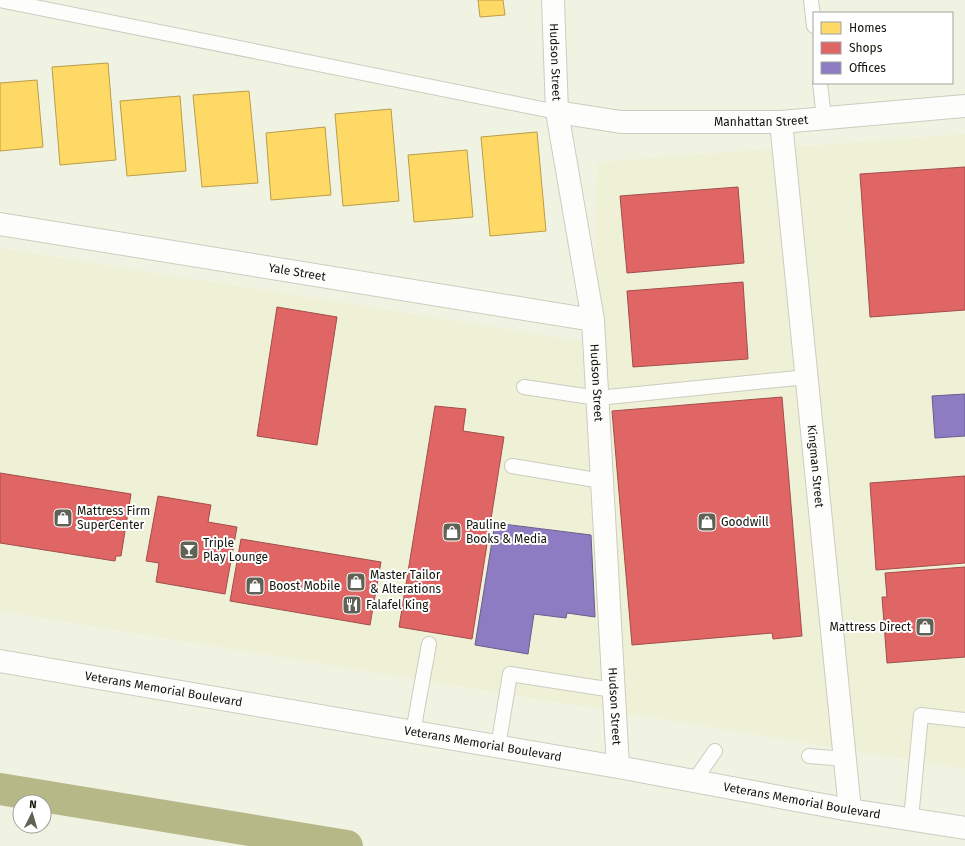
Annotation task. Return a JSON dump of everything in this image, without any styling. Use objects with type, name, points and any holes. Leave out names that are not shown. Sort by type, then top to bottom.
[{"type":"street","name":"Hudson Street","points":[[553,0],[557,112],[594,320],[618,768]]},
{"type":"street","name":"Manhattan Street","points":[[557,112],[621,122],[781,122],[965,106]]},
{"type":"street","name":"Kingman Street","points":[[781,122],[850,810]]},
{"type":"street","name":"Yale Street","points":[[0,224],[594,320]]},
{"type":"street","name":"Veterans Memorial Boulevard","points":[[0,661],[694,781],[850,810],[965,828]]},
{"type":"lane","points":[[0,0],[557,112]]},
{"type":"lane","points":[[811,0],[813,17]]},
{"type":"lane","points":[[820,84],[824,118]]},
{"type":"lane","points":[[524,387],[598,398],[807,377]]},
{"type":"lane","points":[[512,466],[602,481]]},
{"type":"lane","points":[[413,732],[429,644]]},
{"type":"lane","points":[[498,747],[510,674],[613,690]]},
{"type":"lane","points":[[912,819],[921,715],[965,720]]},
{"type":"lane","points":[[694,781],[714,751]]},
{"type":"lane","points":[[809,756],[845,759]]},
{"type":"shaded area","points":[[965,134],[965,769],[0,611],[0,248],[594,343],[597,162]]},
{"type":"building: Homes","points":[[478,0],[503,0],[505,15],[480,17]]},
{"type":"building: Homes","points":[[108,63],[116,160],[60,165],[52,67]]},
{"type":"building: Homes","points":[[37,80],[43,147],[0,151],[0,83]]},
{"type":"building: Homes","points":[[249,91],[258,183],[202,187],[193,95]]},
{"type":"building: Homes","points":[[180,96],[186,171],[127,176],[120,101]]},
{"type":"building: Homes","points":[[391,109],[399,201],[343,206],[335,114]]},
{"type":"building: Homes","points":[[325,127],[331,195],[271,200],[266,133]]},
{"type":"building: Homes","points":[[537,132],[546,231],[490,236],[481,137]]},
{"type":"building: Homes","points":[[467,150],[473,217],[414,222],[408,155]]},
{"type":"building: Shops","points":[[965,167],[965,310],[870,317],[860,174]]},
{"type":"building: Shops","points":[[738,187],[744,263],[627,273],[620,196]]},
{"type":"building: Shops","points":[[743,282],[748,359],[633,367],[627,291]]},
{"type":"building: Shops","points":[[277,307],[337,317],[317,445],[257,436]]},
{"type":"building: Shops","name":"Goodwill","points":[[782,397],[802,636],[773,639],[772,633],[632,645],[612,411]]},
{"type":"building: Shops","name":"Pauline Books & Media","points":[[435,406],[466,409],[463,431],[504,437],[472,639],[399,627]]},
{"type":"building: Shops","name":"Mattress Firm SuperCenter","points":[[0,473],[131,494],[121,556],[116,556],[115,561],[0,543]]},
{"type":"building: Shops","points":[[965,476],[965,563],[876,570],[870,483]]},
{"type":"building: Shops","points":[[158,496],[211,505],[208,522],[237,527],[225,594],[156,582],[159,563],[146,561]]},
{"type":"building: Shops","points":[[241,539],[381,562],[370,625],[230,601]]},
{"type":"building: Shops","name":"Mattress Direct","points":[[965,567],[965,657],[887,663],[882,597],[887,597],[885,573]]},
{"type":"building: Offices","points":[[965,394],[965,436],[935,438],[932,396]]},
{"type":"building: Offices","points":[[495,523],[591,535],[595,617],[567,613],[566,618],[534,614],[528,654],[475,645]]},
{"type":"waterway","points":[[0,789],[347,846]]},
{"type":"place","name":"Mattress Firm SuperCenter","points":[[63,518]]},
{"type":"place","name":"Goodwill","points":[[707,522]]},
{"type":"place","name":"Pauline Books & Media","points":[[452,532]]},
{"type":"place","name":"Triple Play Lounge","points":[[189,550]]},
{"type":"place","name":"Master Tailor & Alterations","points":[[356,582]]},
{"type":"place","name":"Boost Mobile","points":[[255,586]]},
{"type":"place","name":"Falafel King","points":[[352,605]]},
{"type":"place","name":"Mattress Direct","points":[[925,627]]}]
